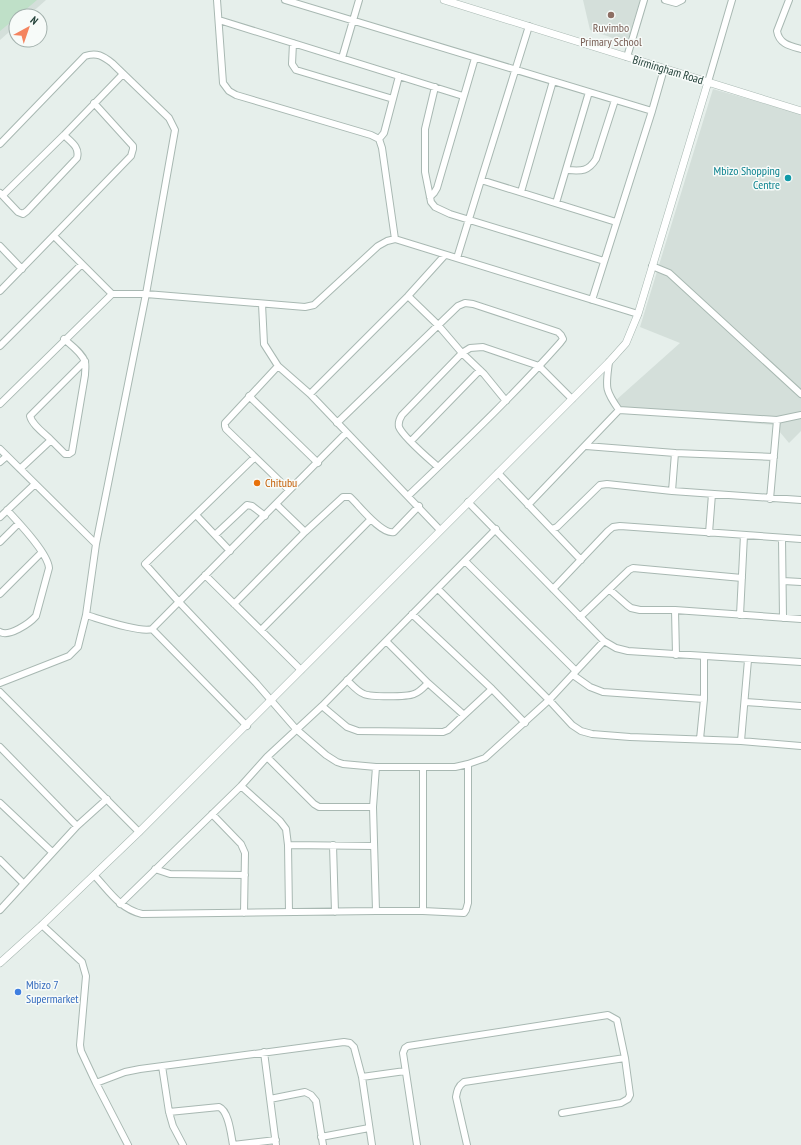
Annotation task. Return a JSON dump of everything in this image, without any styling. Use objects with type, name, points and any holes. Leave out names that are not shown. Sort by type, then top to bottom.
[{"type":"street","points":[[217,0],[223,83],[229,91],[236,95],[371,135],[378,139],[382,148],[396,239]]},
{"type":"street","points":[[286,0],[652,111]]},
{"type":"street","points":[[342,58],[359,0]]},
{"type":"street","name":"Birmingham Road","points":[[444,0],[801,111]]},
{"type":"street","points":[[627,57],[644,0]]},
{"type":"street","points":[[665,0],[676,3],[682,0]]},
{"type":"street","points":[[0,963],[95,876],[609,362],[626,343],[638,314],[732,0]]},
{"type":"street","points":[[789,0],[777,31],[777,35],[782,42],[801,50]]},
{"type":"street","points":[[219,20],[463,96]]},
{"type":"street","points":[[458,258],[480,180],[529,26]]},
{"type":"street","points":[[293,43],[292,64],[296,70],[394,99]]},
{"type":"street","points":[[0,144],[85,56],[97,54],[104,56],[169,118],[175,130],[146,294],[96,544],[86,615],[78,647],[69,656],[0,682]]},
{"type":"street","points":[[430,197],[437,188],[475,58]]},
{"type":"street","points":[[592,300],[664,69]]},
{"type":"street","points":[[64,135],[77,148],[77,158],[27,211],[23,214],[18,212],[1,194],[64,135],[123,74]]},
{"type":"street","points":[[378,139],[384,133],[399,76]]},
{"type":"street","points":[[521,192],[553,81]]},
{"type":"street","points":[[435,87],[425,129],[425,172],[431,202],[435,206],[450,214],[604,261]]},
{"type":"street","points":[[556,202],[567,170],[589,92]]},
{"type":"street","points":[[567,170],[580,171],[592,166],[596,159],[615,100]]},
{"type":"street","points":[[0,290],[131,156],[134,149],[133,146],[94,103]]},
{"type":"street","points":[[480,180],[556,202],[616,222]]},
{"type":"street","points":[[54,236],[112,294]]},
{"type":"street","points":[[0,404],[64,339],[112,294],[146,294],[305,307],[314,305],[378,246],[387,241],[396,239],[638,314]]},
{"type":"street","points":[[0,246],[22,269]]},
{"type":"street","points":[[310,394],[408,296],[445,255]]},
{"type":"street","points":[[0,346],[82,264]]},
{"type":"street","points":[[652,266],[669,273],[801,394]]},
{"type":"street","points":[[408,296],[438,325],[462,353],[480,370],[506,402]]},
{"type":"street","points":[[337,423],[458,306],[465,303],[473,304],[558,332],[561,335],[563,339],[506,402],[408,496]]},
{"type":"street","points":[[262,304],[264,344],[278,366],[310,394],[346,433],[419,506],[440,530]]},
{"type":"street","points":[[64,339],[82,356],[85,361],[85,375],[72,452],[67,455],[30,419],[30,416],[85,361]]},
{"type":"street","points":[[438,467],[399,428],[400,419],[402,415],[462,353],[470,348],[478,346],[483,347],[539,366],[572,399]]},
{"type":"street","points":[[609,362],[606,389],[619,410]]},
{"type":"street","points":[[278,366],[225,423],[225,426],[226,429],[289,490]]},
{"type":"street","points":[[411,441],[480,370]]},
{"type":"street","points":[[249,396],[318,463]]},
{"type":"street","points":[[619,410],[777,420],[801,415]]},
{"type":"street","points":[[528,505],[619,410]]},
{"type":"street","points":[[770,499],[777,420]]},
{"type":"street","points":[[86,615],[138,628],[148,630],[152,629],[289,490],[318,463],[346,433]]},
{"type":"street","points":[[20,469],[51,440]]},
{"type":"street","points":[[586,446],[675,453],[774,457]]},
{"type":"street","points":[[0,449],[96,544]]},
{"type":"street","points":[[672,491],[675,453]]},
{"type":"street","points":[[0,462],[7,456]]},
{"type":"street","points":[[255,457],[145,564],[179,602],[256,682],[296,729],[326,755],[337,762],[376,767],[422,767],[455,766],[468,764],[485,758],[549,700],[604,641]]},
{"type":"street","points":[[498,473],[581,560]]},
{"type":"street","points":[[0,517],[35,484]]},
{"type":"street","points":[[552,529],[557,527],[600,485],[607,484],[672,491],[801,500]]},
{"type":"street","points":[[709,533],[712,494]]},
{"type":"street","points":[[234,604],[305,532],[343,497],[350,497],[371,519],[390,533],[394,532],[419,506]]},
{"type":"street","points":[[468,502],[604,641],[616,648],[628,651],[676,655],[801,662]]},
{"type":"street","points":[[276,504],[305,532]]},
{"type":"street","points":[[215,535],[248,506],[252,506],[265,516]]},
{"type":"street","points":[[0,632],[4,634],[10,632],[30,622],[37,614],[49,568],[47,560],[42,552],[8,510]]},
{"type":"street","points":[[196,515],[230,551]]},
{"type":"street","points":[[261,630],[371,519]]},
{"type":"street","points":[[0,542],[19,523]]},
{"type":"street","points":[[553,589],[613,527],[620,526],[801,539]]},
{"type":"street","points":[[120,904],[241,786],[267,757],[322,706],[496,529]]},
{"type":"street","points":[[740,615],[744,535]]},
{"type":"street","points":[[782,538],[783,618]]},
{"type":"street","points":[[0,594],[42,552]]},
{"type":"street","points":[[465,561],[590,687],[603,692],[704,699]]},
{"type":"street","points":[[580,617],[610,590],[629,570],[633,568],[742,578]]},
{"type":"street","points":[[205,576],[301,670]]},
{"type":"street","points":[[782,581],[801,582]]},
{"type":"street","points":[[438,589],[572,725],[581,731],[592,734],[630,737],[741,741],[801,746]]},
{"type":"street","points":[[610,590],[631,608],[640,610],[675,610],[801,619]]},
{"type":"street","points":[[675,610],[676,655]]},
{"type":"street","points":[[412,614],[492,689],[525,723]]},
{"type":"street","points":[[152,629],[246,726]]},
{"type":"street","points":[[386,641],[428,683],[464,715]]},
{"type":"street","points":[[700,739],[704,699],[704,657]]},
{"type":"street","points":[[741,741],[748,660]]},
{"type":"street","points":[[347,680],[364,695],[371,696],[409,695],[419,691],[428,683]]},
{"type":"street","points":[[322,706],[347,726],[358,731],[443,732],[448,730],[492,689]]},
{"type":"street","points":[[0,692],[139,832]]},
{"type":"street","points":[[744,702],[801,706]]},
{"type":"street","points":[[0,747],[78,826]]},
{"type":"street","points":[[267,757],[314,804],[319,806],[373,807]]},
{"type":"street","points":[[95,876],[120,904],[127,909],[142,914],[376,911],[461,913],[464,912],[467,907],[468,764]]},
{"type":"street","points":[[376,767],[373,807],[376,911]]},
{"type":"street","points":[[422,767],[423,911]]},
{"type":"street","points":[[241,786],[284,825],[288,845],[289,912]]},
{"type":"street","points":[[0,910],[52,852],[107,799]]},
{"type":"street","points":[[0,803],[52,852]]},
{"type":"street","points":[[212,814],[241,844],[245,853],[244,913]]},
{"type":"street","points":[[288,845],[374,846]]},
{"type":"street","points":[[333,845],[335,912]]},
{"type":"street","points":[[0,860],[24,884]]},
{"type":"street","points":[[155,869],[170,874],[245,875]]},
{"type":"street","points":[[42,925],[82,962],[86,976],[80,1045],[81,1051],[128,1145]]},
{"type":"street","points":[[417,1145],[405,1071],[403,1053],[405,1048],[408,1046],[608,1014],[617,1020],[625,1058],[630,1095],[625,1102],[562,1113]]},
{"type":"street","points":[[96,1083],[125,1072],[162,1066],[344,1042],[350,1043],[354,1047],[362,1077],[372,1145]]},
{"type":"street","points":[[169,1112],[219,1107],[223,1108],[226,1113],[233,1145],[276,1143],[264,1052]]},
{"type":"street","points":[[467,1145],[456,1097],[458,1089],[464,1082],[625,1058]]},
{"type":"street","points":[[162,1066],[169,1112],[173,1126],[182,1145]]},
{"type":"street","points":[[362,1077],[405,1071]]},
{"type":"street","points":[[270,1099],[305,1092],[311,1095],[316,1101],[323,1145]]},
{"type":"street","points":[[321,1136],[369,1128]]},
{"type":"shaded area","points":[[0,0],[46,0],[37,8],[8,8],[8,33],[0,40]]},
{"type":"shaded area","name":"Ruvimbo Primary School","points":[[583,0],[640,0],[627,43],[590,30]]},
{"type":"shaded area","points":[[713,89],[801,114],[801,431],[789,443],[774,425],[619,412],[615,401],[680,343],[640,327]]},
{"type":"green space","points":[[0,0],[37,0],[28,8],[8,8],[8,24],[0,31]]},
{"type":"place","name":"Ruvimbo Primary School","points":[[611,15]]},
{"type":"place","name":"Mbizo Shopping Centre","points":[[788,178]]},
{"type":"place","name":"Chitubu","points":[[257,483]]},
{"type":"place","name":"Mbizo 7 Supermarket","points":[[18,992]]}]
